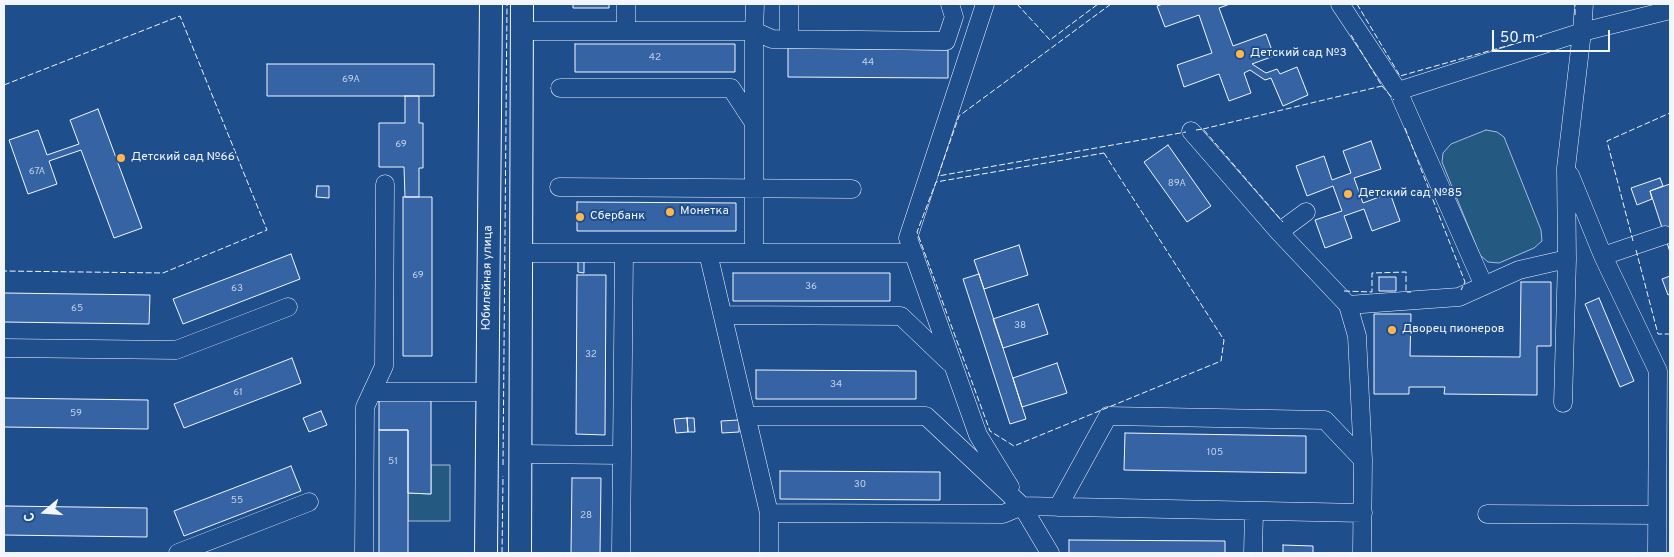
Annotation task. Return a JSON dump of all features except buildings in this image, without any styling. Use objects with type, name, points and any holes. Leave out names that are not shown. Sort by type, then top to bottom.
[{"type":"main road","name":"Юбилейная улица","points":[[486,553],[491,4]]},
{"type":"main road","points":[[520,553],[522,4]]},
{"type":"street","points":[[626,4],[626,31]]},
{"type":"street","points":[[754,253],[755,4]]},
{"type":"street","points":[[789,4],[789,39]]},
{"type":"street","points":[[1340,4],[1398,91],[1484,286]]},
{"type":"street","points":[[1563,403],[1567,259],[1566,168],[1584,4]]},
{"type":"street","points":[[1398,91],[1582,32],[1670,10]]},
{"type":"street","points":[[522,31],[754,31],[772,39],[946,41],[952,11],[983,11],[908,238],[978,435],[1050,553]]},
{"type":"street","points":[[560,88],[731,88],[754,123]]},
{"type":"street","points":[[1191,131],[1279,232],[1348,305],[1357,336],[1363,460],[1362,553]]},
{"type":"street","points":[[1566,168],[1603,256],[1664,368],[1657,553]]},
{"type":"street","points":[[364,553],[365,407],[384,366],[385,184]]},
{"type":"street","points":[[559,187],[852,189]]},
{"type":"street","points":[[1279,232],[1306,212]]},
{"type":"street","points":[[1603,256],[1664,236]]},
{"type":"street","points":[[521,253],[914,253]]},
{"type":"street","points":[[621,553],[624,253]]},
{"type":"street","points":[[708,253],[769,513],[769,553]]},
{"type":"street","points":[[1348,305],[1458,297],[1519,270],[1567,259]]},
{"type":"street","points":[[4,348],[176,350],[288,307]]},
{"type":"street","points":[[723,315],[901,316],[952,364]]},
{"type":"street","points":[[372,392],[487,392]]},
{"type":"street","points":[[746,416],[926,416],[1022,506]]},
{"type":"street","points":[[1058,507],[1108,416],[1325,420],[1363,460]]},
{"type":"street","points":[[520,454],[622,455]]},
{"type":"street","points":[[178,553],[310,502]]},
{"type":"street","points":[[769,513],[1003,514],[1022,506],[1363,513]]},
{"type":"street","points":[[1253,553],[1254,511]]},
{"type":"street","points":[[1487,514],[1657,515]]},
{"type":"shaded area","points":[[1486,130],[1497,132],[1504,137],[1541,230],[1542,241],[1534,248],[1499,263],[1488,262],[1480,255],[1442,162],[1443,153],[1451,144]]},
{"type":"shaded area","points":[[431,465],[450,465],[450,521],[408,521],[408,493],[431,494]]},
{"type":"fence","points":[[503,465],[507,4]]},
{"type":"fence","points":[[1017,4],[1050,40],[1098,4]]},
{"type":"fence","points":[[1111,4],[959,116],[938,176],[1186,132]]},
{"type":"fence","points":[[1357,4],[1400,76],[1542,36]]},
{"type":"fence","points":[[1575,4],[1575,15]]},
{"type":"fence","points":[[4,85],[180,16],[267,230],[163,273],[4,271]]},
{"type":"fence","points":[[1351,35],[1382,86],[1394,100]]},
{"type":"fence","points":[[1203,129],[1382,86]]},
{"type":"fence","points":[[1633,241],[1607,141],[1670,113]]},
{"type":"fence","points":[[1405,128],[1465,282],[1461,290]]},
{"type":"fence","points":[[1196,130],[1203,129],[1283,222]]},
{"type":"fence","points":[[1104,153],[1224,340],[1221,361],[1014,446],[990,431],[917,232],[936,182],[1104,153]]},
{"type":"fence","points":[[1636,250],[1658,334],[1670,334]]},
{"type":"fence","points":[[1344,291],[1372,292],[1372,273],[1406,272],[1406,292],[1411,292]]},
{"type":"fence","points":[[502,553],[503,476]]},
{"type":"place","name":"Детский сад №3","points":[[1240,54]]},
{"type":"place","name":"Детский сад №66","points":[[121,158]]},
{"type":"place","name":"Детский сад №85","points":[[1348,194]]},
{"type":"place","name":"Монетка","points":[[670,212]]},
{"type":"place","name":"Сбербанк","points":[[580,217]]},
{"type":"place","name":"Дворец пионеров","points":[[1392,330]]}]
